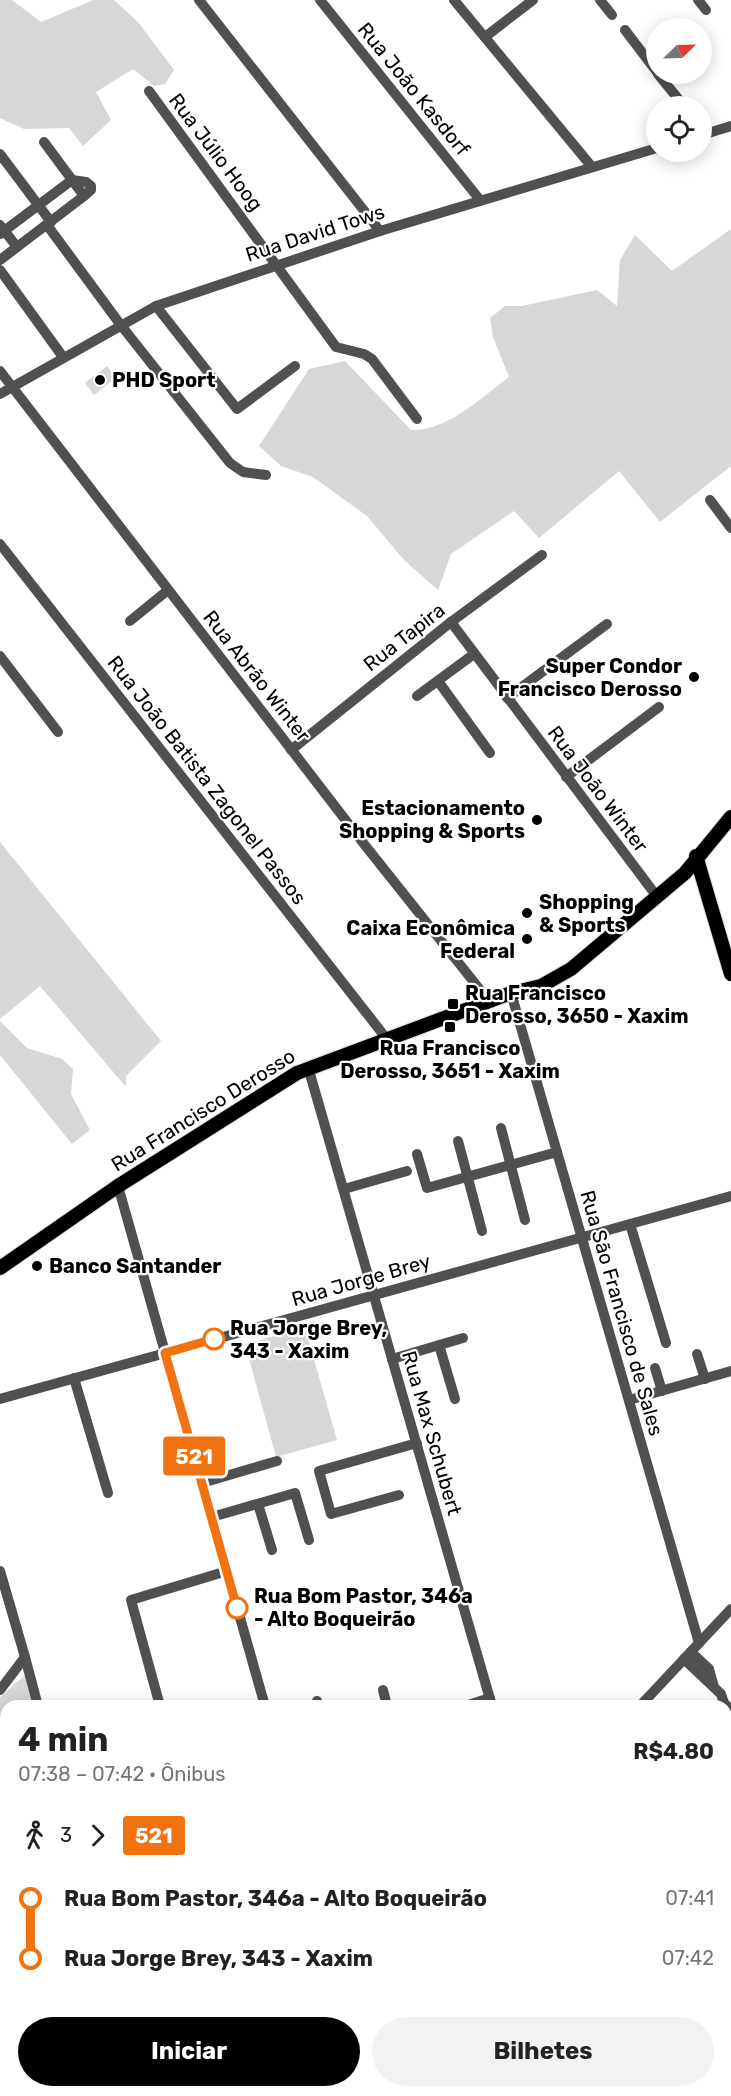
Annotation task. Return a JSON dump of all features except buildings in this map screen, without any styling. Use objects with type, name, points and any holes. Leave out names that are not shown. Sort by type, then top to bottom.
[{"type":"main road","name":"Rua Francisco Derosso","points":[[511,993],[533,989],[565,974],[685,873],[696,856],[731,817]]},
{"type":"main road","name":"Rua Francisco Derosso","points":[[0,1268],[118,1186],[308,1067],[511,993],[567,962],[696,856]]},
{"type":"main road","points":[[696,856],[731,974]]},
{"type":"street","points":[[200,0],[381,231]]},
{"type":"street","name":"Rua João Kasdorf","points":[[320,0],[480,200]]},
{"type":"street","points":[[454,0],[591,167]]},
{"type":"street","points":[[485,37],[533,0]]},
{"type":"street","points":[[600,0],[612,15]]},
{"type":"street","points":[[698,0],[706,10]]},
{"type":"street","points":[[625,30],[646,57]]},
{"type":"street","points":[[667,84],[676,96]]},
{"type":"street","name":"Rua Júlio Hoog","points":[[149,92],[336,347],[364,354],[372,359],[417,419]]},
{"type":"street","points":[[712,131],[731,126]]},
{"type":"street","points":[[44,142],[72,180]]},
{"type":"street","name":"Rua David Tows","points":[[0,394],[120,324],[156,306],[276,264],[646,151]]},
{"type":"street","points":[[0,154],[38,204],[120,324],[230,463],[243,472],[266,476]]},
{"type":"street","points":[[0,260],[84,196],[91,190],[91,186],[86,182],[72,180],[1,229],[17,247]]},
{"type":"street","points":[[0,270],[63,357]]},
{"type":"street","points":[[156,306],[237,409],[295,366]]},
{"type":"street","name":"Rua Abrão Winter","points":[[0,371],[291,750],[489,1001]]},
{"type":"street","points":[[710,500],[731,528]]},
{"type":"street","name":"Rua João Batista Zagonel Passos","points":[[0,544],[386,1038]]},
{"type":"street","name":"Rua Tapira","points":[[291,750],[451,622],[542,555]]},
{"type":"street","points":[[130,621],[168,590]]},
{"type":"street","name":"Rua João Winter","points":[[451,622],[652,890]]},
{"type":"street","points":[[507,698],[607,624]]},
{"type":"street","points":[[417,696],[474,654]]},
{"type":"street","points":[[0,656],[58,732]]},
{"type":"street","points":[[438,681],[490,753]]},
{"type":"street","points":[[566,777],[659,707]]},
{"type":"street","name":"Rua São Francisco de Sales","points":[[511,993],[699,1643]]},
{"type":"street","name":"Rua Max Schubert","points":[[308,1067],[490,1700]]},
{"type":"street","points":[[501,1128],[525,1220]]},
{"type":"street","points":[[458,1142],[482,1231]]},
{"type":"street","points":[[417,1154],[427,1188],[557,1152]]},
{"type":"street","points":[[344,1189],[407,1171]]},
{"type":"street","points":[[118,1186],[263,1700]]},
{"type":"street","name":"Rua Jorge Brey","points":[[0,1399],[731,1196]]},
{"type":"street","points":[[630,1224],[666,1342]]},
{"type":"street","points":[[392,1359],[463,1338]]},
{"type":"street","points":[[439,1345],[455,1399]]},
{"type":"street","points":[[697,1354],[705,1379]]},
{"type":"street","points":[[655,1368],[662,1391]]},
{"type":"street","points":[[629,1400],[731,1371]]},
{"type":"street","points":[[74,1378],[108,1493]]},
{"type":"street","points":[[399,1495],[331,1514],[319,1471],[417,1443]]},
{"type":"street","points":[[202,1483],[277,1461]]},
{"type":"street","points":[[212,1517],[295,1493],[309,1540]]},
{"type":"street","points":[[258,1504],[272,1550]]},
{"type":"street","points":[[158,1700],[130,1600],[227,1570]]},
{"type":"street","points":[[0,1571],[36,1700]]},
{"type":"street","points":[[646,1700],[731,1609]]},
{"type":"street","points":[[687,1655],[709,1669],[714,1688],[724,1700]]},
{"type":"street","points":[[0,1690],[25,1658]]},
{"type":"street","points":[[383,1690],[386,1700]]},
{"type":"shaded area","points":[[0,0],[12,0],[41,22],[93,0],[114,0],[138,22],[174,70],[165,84],[154,86],[133,69],[96,92],[111,120],[83,146],[69,128],[24,129],[0,118]]},
{"type":"shaded area","points":[[731,229],[731,466],[660,522],[619,471],[539,538],[514,511],[451,554],[438,590],[404,560],[367,516],[313,477],[281,466],[259,446],[309,369],[345,361],[411,430],[437,425],[463,412],[509,377],[493,337],[490,318],[505,306],[522,306],[597,290],[617,306],[620,260],[635,235],[672,271]]},
{"type":"shaded area","name":"PHD Sport","points":[[107,366],[116,378],[94,395],[85,383]]},
{"type":"shaded area","points":[[0,842],[161,1041],[126,1076],[126,1087],[40,986],[0,1019]]},
{"type":"shaded area","points":[[0,1021],[27,1048],[62,1059],[73,1069],[71,1094],[90,1130],[72,1144],[0,1055]]},
{"type":"shaded area","points":[[305,1328],[337,1440],[276,1457],[245,1344]]},
{"type":"shaded area","points":[[25,1675],[31,1700],[0,1700],[0,1697]]},
{"type":"bus line","name":"521","points":[[214,1339],[165,1353],[237,1608]]},
{"type":"place","name":"PHD Sport","points":[[100,380]]},
{"type":"place","name":"Super Condor Francisco Derosso","points":[[694,677]]},
{"type":"place","name":"Estacionamento Shopping & Sports","points":[[537,820]]},
{"type":"place","name":"Shopping & Sports","points":[[527,913]]},
{"type":"place","name":"Caixa Econômica Federal","points":[[527,939]]},
{"type":"place","name":"Rua Francisco Derosso, 3650 - Xaxim","points":[[453,1004]]},
{"type":"place","name":"Rua Francisco Derosso, 3651 - Xaxim","points":[[450,1027]]},
{"type":"place","name":"Banco Santander","points":[[37,1266]]},
{"type":"place","name":"Rua Jorge Brey, 343 - Xaxim","points":[[214,1339]]},
{"type":"place","name":"Rua Bom Pastor, 346a - Alto Boqueirão","points":[[237,1608]]}]
